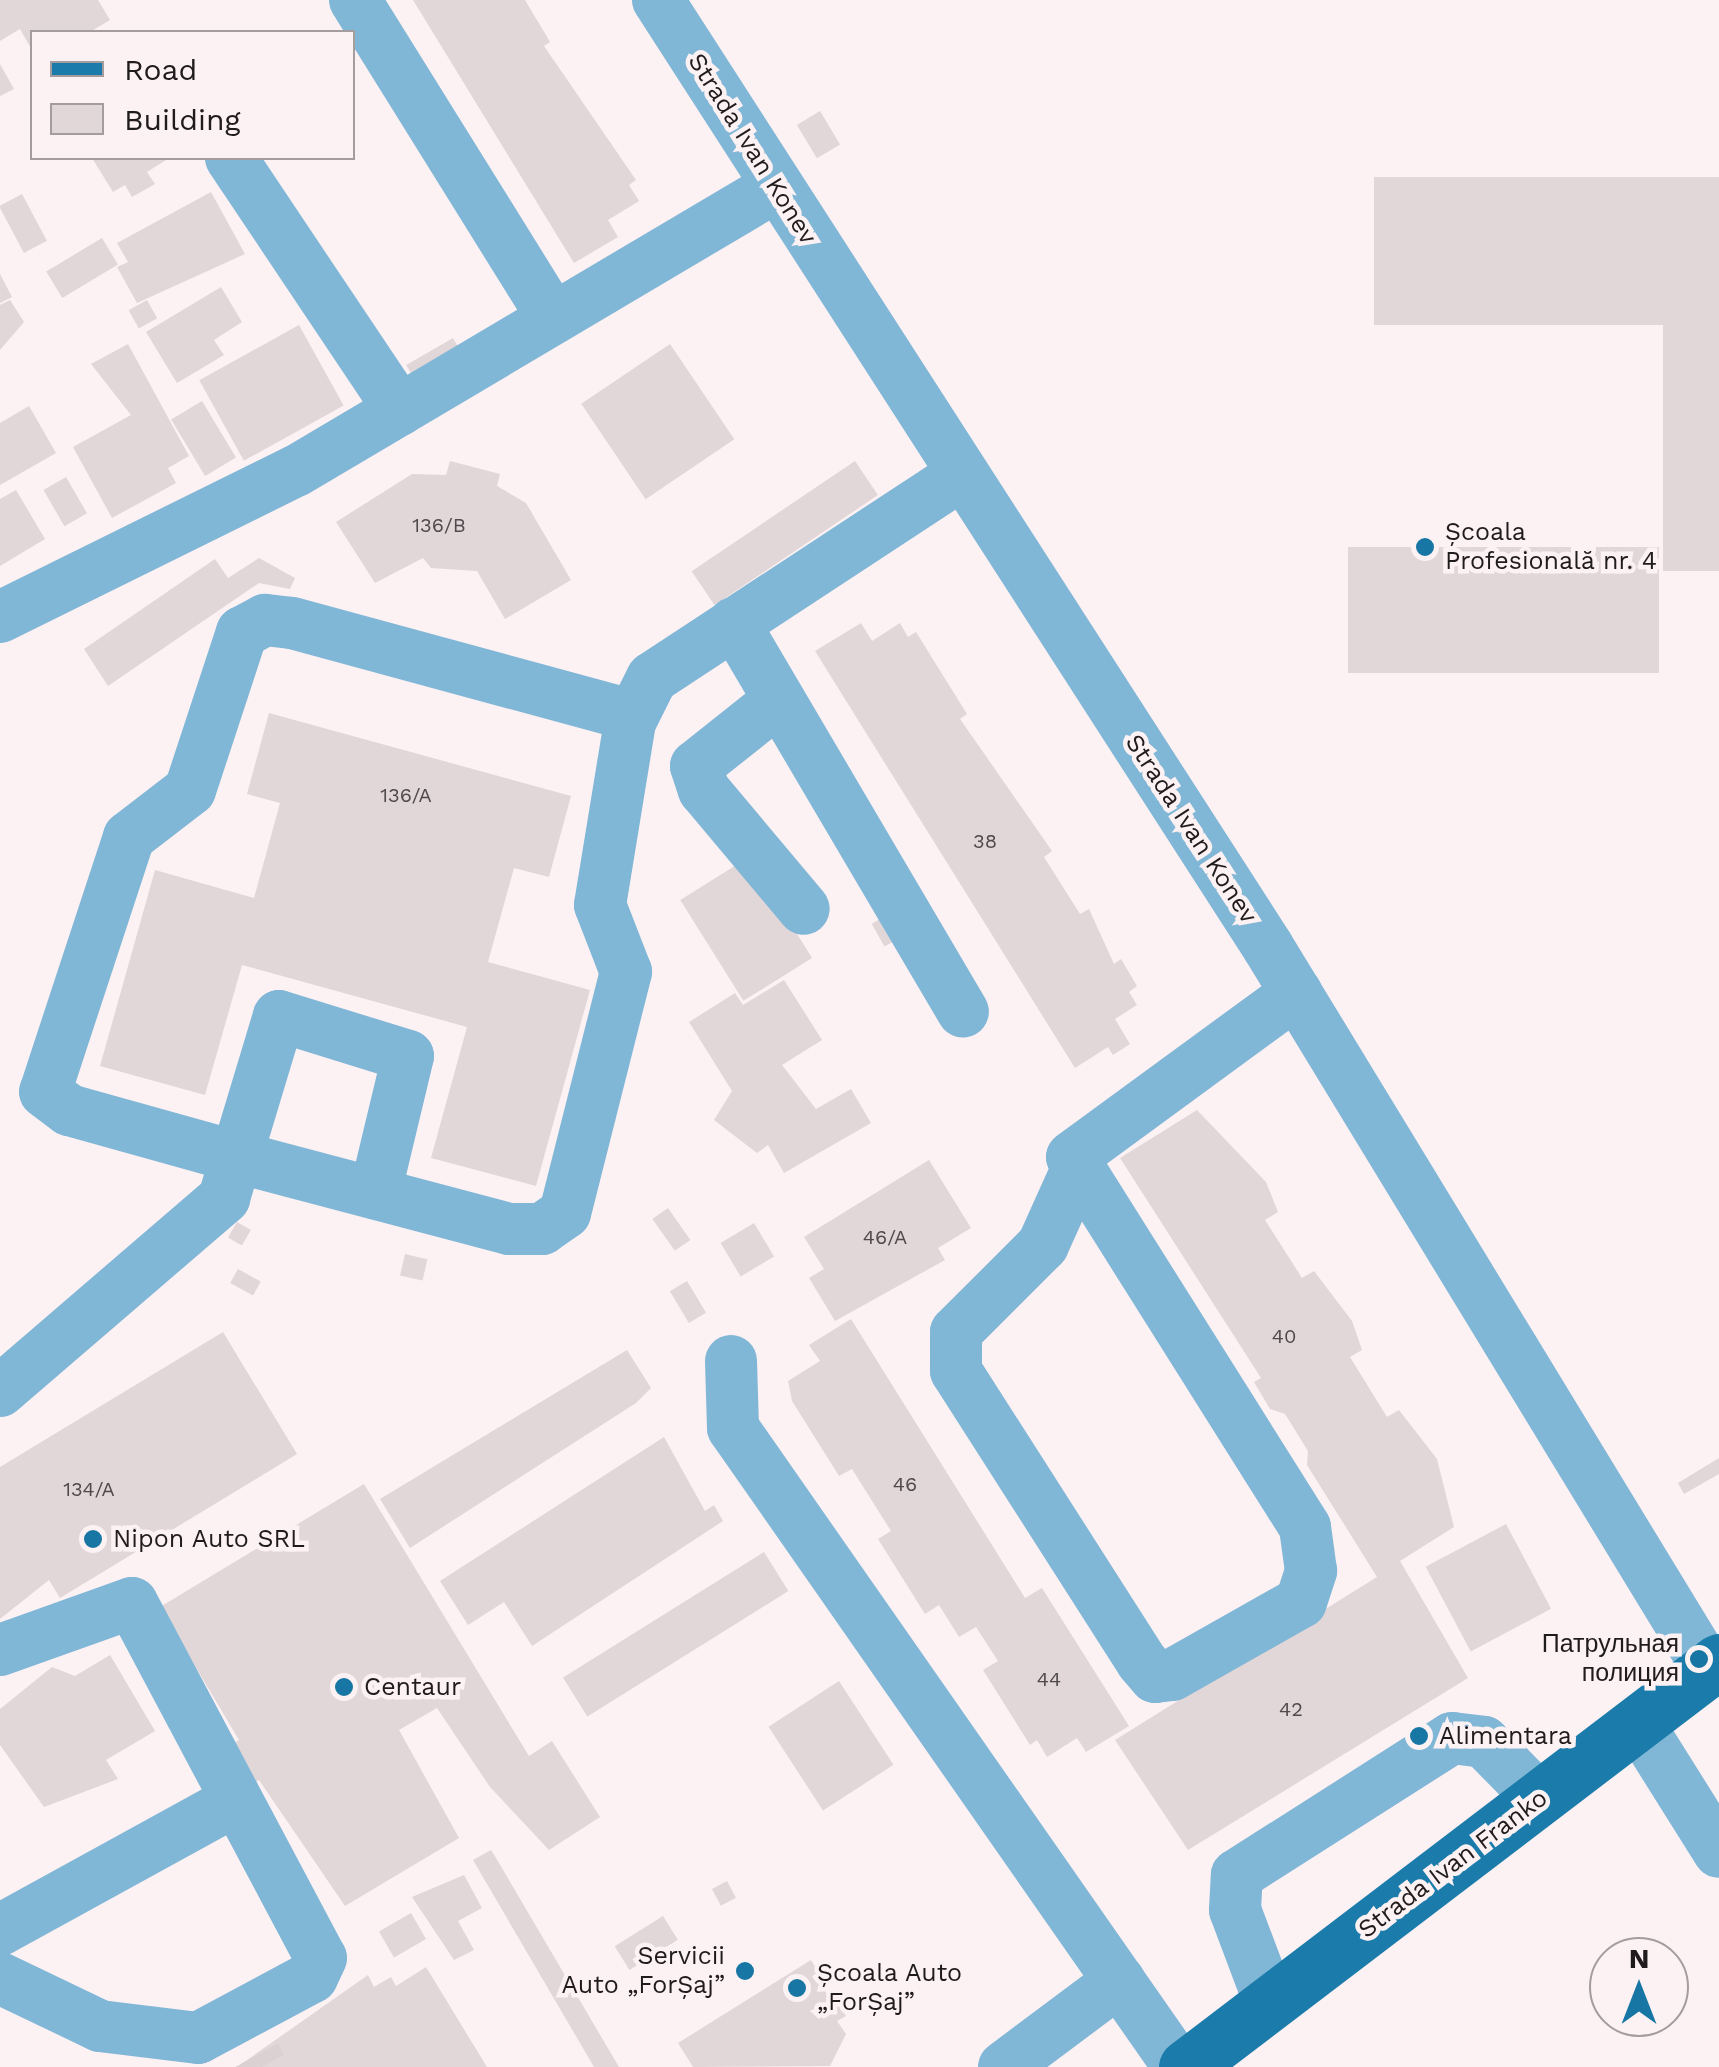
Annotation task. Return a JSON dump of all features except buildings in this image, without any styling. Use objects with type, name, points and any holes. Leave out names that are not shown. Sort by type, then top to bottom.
[{"type":"main road","name":"Strada Ivan Franko","points":[[1183,2067],[1714,1665]]},
{"type":"street","points":[[355,0],[553,318]]},
{"type":"street","name":"Strada Ivan Konev","points":[[658,0],[1296,993],[1714,1665]]},
{"type":"street","points":[[232,160],[400,410]]},
{"type":"street","points":[[0,616],[400,410],[777,186]]},
{"type":"street","points":[[630,722],[292,623],[265,620],[242,632],[190,790],[128,837],[45,1092],[69,1110],[236,1157],[509,1229],[542,1229],[565,1212],[626,972],[600,905],[630,722],[652,678],[961,476]]},
{"type":"street","points":[[734,624],[963,1012]]},
{"type":"street","points":[[779,700],[696,766],[704,790],[804,909]]},
{"type":"street","points":[[1078,1167],[1306,1538],[1311,1571],[1301,1602],[1172,1675],[1155,1677],[1142,1662],[956,1370],[956,1332],[1043,1245],[1078,1167],[1078,1144],[1296,993]]},
{"type":"street","points":[[0,1391],[224,1198],[280,1016],[408,1056],[375,1193]]},
{"type":"street","points":[[730,1360],[733,1428],[1183,2067]]},
{"type":"street","points":[[0,1650],[132,1603],[321,1958],[312,1977],[245,2037],[152,2038],[100,2026],[0,1978]]},
{"type":"street","points":[[1638,1723],[1719,1852]]},
{"type":"street","points":[[1270,2003],[1235,1910],[1237,1876],[1452,1738],[1484,1742],[1539,1798]]},
{"type":"street","points":[[5,1915],[236,1800]]},
{"type":"street","points":[[1004,2067],[1120,1980]]},
{"type":"tunnel","points":[[255,2056],[261,2067]]},
{"type":"place","name":"Școala Profesională nr. 4","points":[[1425,547]]},
{"type":"place","name":"Nipon Auto SRL","points":[[93,1539]]},
{"type":"place","name":"Патрульная полиция","points":[[1699,1659]]},
{"type":"place","name":"Centaur","points":[[344,1687]]},
{"type":"place","name":"Alimentara","points":[[1419,1736]]},
{"type":"place","name":"Servicii Auto „ForȘaj”","points":[[745,1971]]},
{"type":"place","name":"Școala Auto „ForȘaj”","points":[[797,1988]]}]
